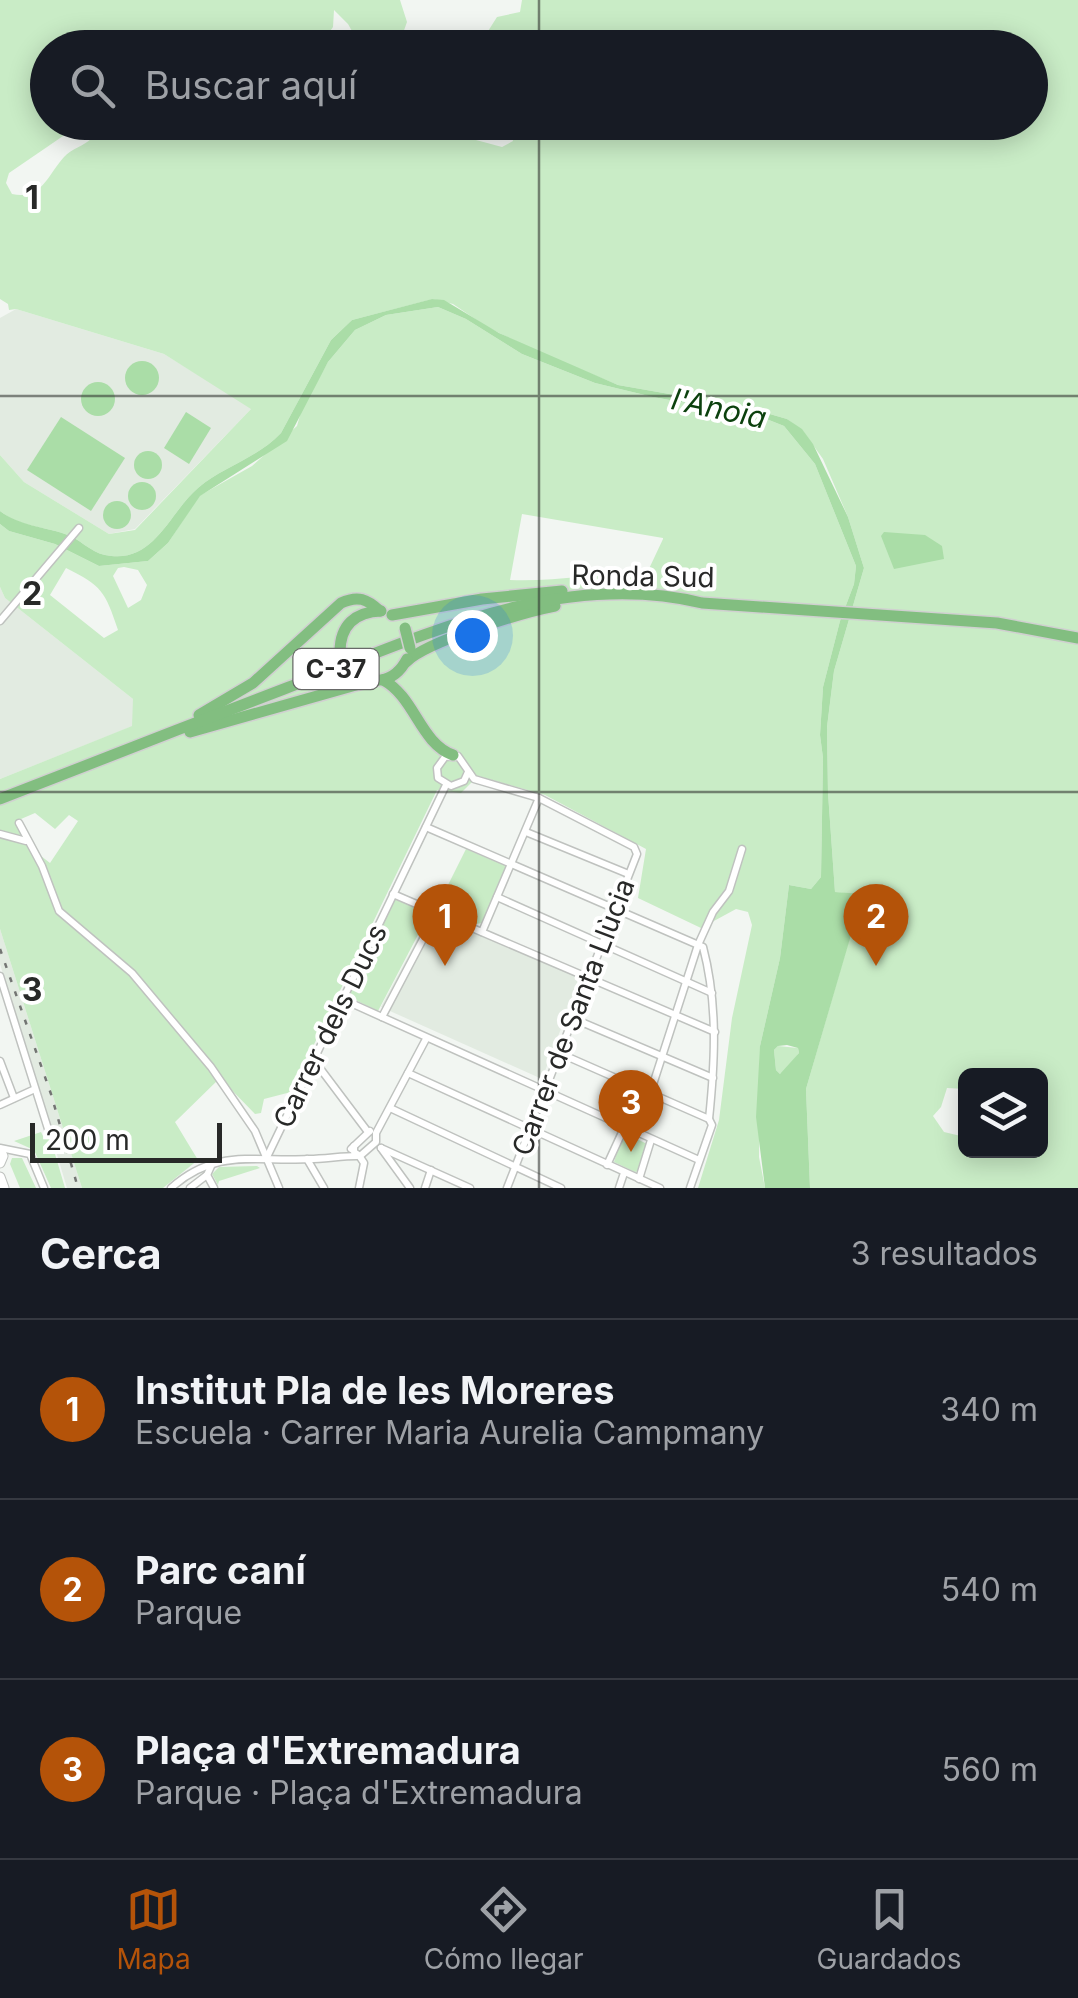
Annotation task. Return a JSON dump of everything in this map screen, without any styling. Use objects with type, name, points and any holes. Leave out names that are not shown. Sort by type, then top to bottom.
[{"type":"highway","points":[[439,763],[435,744],[403,695],[349,670],[340,652],[340,639],[347,623],[367,612],[386,613],[564,591],[639,590],[685,598]]},
{"type":"highway","name":"Ronda Sud","points":[[0,798],[500,610],[578,596],[626,594],[942,618],[1024,626],[1078,638]]},
{"type":"highway","points":[[147,742],[253,684],[341,603],[359,598],[405,628],[410,648],[403,667],[403,695]]},
{"type":"highway","points":[[147,742],[377,680],[403,667],[418,652],[540,609],[579,602],[685,598]]},
{"type":"highway","points":[[435,744],[454,756]]},
{"type":"street","points":[[0,621],[78,531]]},
{"type":"street","points":[[468,772],[460,784],[446,785],[438,778],[439,763],[454,756],[466,763],[468,772],[481,782],[539,798],[482,932]]},
{"type":"street","name":"Carrer dels Ducs","points":[[266,1158],[446,785]]},
{"type":"street","name":"Carrer de Santa Llùcia","points":[[507,1188],[637,854],[634,848],[539,798]]},
{"type":"street","points":[[19,823],[42,866],[59,911],[144,986],[211,1067],[255,1131],[279,1188]]},
{"type":"street","points":[[426,827],[703,947],[715,1032],[709,1119],[712,1125],[690,1188]]},
{"type":"street","points":[[526,832],[627,874]]},
{"type":"street","points":[[0,834],[27,842]]},
{"type":"street","points":[[637,1134],[698,946],[713,912],[730,891],[742,849]]},
{"type":"street","points":[[393,894],[715,1032]]},
{"type":"street","points":[[497,898],[712,992]]},
{"type":"street","points":[[382,1017],[432,922]]},
{"type":"street","points":[[0,976],[49,1132]]},
{"type":"street","points":[[342,998],[699,1160]]},
{"type":"street","points":[[572,1018],[713,1078]]},
{"type":"street","points":[[171,1188],[192,1171],[236,1158],[307,1160],[358,1156],[375,1139],[426,1038]]},
{"type":"street","points":[[559,1053],[709,1119]]},
{"type":"street","points":[[313,1058],[410,1188]]},
{"type":"street","points":[[0,1060],[14,1098]]},
{"type":"street","points":[[408,1073],[660,1188]]},
{"type":"street","points":[[0,1104],[36,1089]]},
{"type":"street","points":[[390,1108],[561,1188]]},
{"type":"street","points":[[607,1165],[624,1128]]},
{"type":"street","points":[[338,1156],[375,1139],[470,1188]]},
{"type":"street","points":[[639,1179],[652,1140]]},
{"type":"street","points":[[354,1146],[364,1163],[359,1188]]},
{"type":"street","points":[[1,1155],[18,1150],[30,1154],[44,1188]]},
{"type":"street","points":[[307,1160],[324,1188]]},
{"type":"street","points":[[190,1188],[207,1176],[213,1162]]},
{"type":"street","points":[[425,1188],[432,1170]]},
{"type":"street","points":[[192,1171],[207,1176],[214,1188]]},
{"type":"street","points":[[619,1188],[624,1173]]},
{"type":"street","points":[[0,1177],[4,1188]]},
{"type":"shaded area","points":[[0,0],[400,0],[407,22],[404,30],[351,30],[334,10],[331,30],[30,30],[30,140],[57,140],[9,173],[6,183],[12,194],[22,195],[37,190],[67,154],[89,140],[476,140],[502,147],[513,140],[1048,140],[1048,30],[489,30],[497,17],[520,12],[522,0],[1078,0],[1078,1188],[810,1188],[806,1089],[862,895],[835,892],[827,727],[834,671],[864,568],[823,459],[803,431],[787,419],[749,408],[618,385],[487,327],[453,304],[433,299],[352,320],[331,340],[281,433],[198,488],[148,545],[122,556],[105,555],[70,536],[23,523],[0,511],[0,455],[24,482],[109,534],[135,530],[251,409],[164,354],[9,310],[8,304],[0,299]]},
{"type":"shaded area","points":[[432,299],[444,300],[499,333],[618,385],[749,408],[787,419],[802,429],[813,444],[848,517],[864,568],[834,671],[827,727],[835,892],[863,894],[806,1089],[810,1188],[765,1188],[756,1117],[760,1046],[780,958],[789,885],[811,889],[821,877],[823,687],[856,566],[815,464],[784,426],[759,416],[595,383],[522,354],[466,319],[438,307],[386,315],[355,330],[328,362],[287,441],[200,496],[168,543],[148,561],[99,566],[55,544],[9,531],[0,524],[0,511],[23,523],[70,536],[105,555],[136,552],[159,535],[198,488],[281,433],[331,340],[352,320]],"holes":[[[787,1045],[798,1048],[799,1053],[780,1074],[774,1050]]]},
{"type":"shaded area","points":[[438,307],[466,319],[522,354],[595,383],[759,416],[784,426],[815,464],[856,566],[823,687],[821,877],[811,889],[789,885],[780,958],[760,1046],[759,1157],[765,1188],[698,1188],[719,1120],[732,1018],[752,925],[748,912],[736,909],[701,928],[638,898],[646,849],[545,795],[478,776],[461,793],[437,790],[291,1092],[264,1099],[261,1113],[255,1114],[220,1078],[175,1122],[198,1160],[163,1188],[82,1188],[0,929],[0,779],[132,726],[133,699],[5,598],[0,587],[0,524],[9,531],[55,544],[99,566],[148,561],[168,543],[199,496],[252,466],[297,426],[302,408],[328,362],[355,330],[386,315]],"holes":[[[522,514],[663,538],[647,573],[510,580]],[[66,568],[101,591],[118,630],[104,638],[50,595]],[[118,568],[138,570],[147,585],[141,600],[128,608],[113,576]],[[35,813],[55,829],[69,815],[78,821],[50,863],[41,856],[21,819]]]},
{"type":"shaded area","points":[[16,309],[164,354],[252,408],[135,529],[109,534],[24,482],[0,455],[0,318]]},
{"type":"shaded area","points":[[142,361],[154,366],[159,378],[154,390],[142,395],[130,390],[125,378],[130,366]]},
{"type":"shaded area","points":[[98,382],[110,387],[115,399],[110,411],[98,416],[86,411],[81,399],[86,387]]},
{"type":"shaded area","points":[[186,412],[211,428],[189,464],[164,448]]},
{"type":"shaded area","points":[[61,417],[125,458],[91,511],[27,470]]},
{"type":"shaded area","points":[[148,451],[158,455],[162,465],[158,475],[148,479],[138,475],[134,465],[138,455]]},
{"type":"shaded area","points":[[142,482],[152,486],[156,496],[152,506],[142,510],[132,506],[128,496],[132,486]]},
{"type":"shaded area","points":[[117,501],[127,505],[131,515],[127,525],[117,529],[107,525],[103,515],[107,505]]},
{"type":"shaded area","points":[[884,532],[925,535],[942,546],[944,559],[894,569],[881,536]]},
{"type":"shaded area","points":[[0,587],[5,598],[133,699],[133,726],[0,779]]},
{"type":"shaded area","points":[[466,849],[506,866],[482,923],[437,907]]},
{"type":"shaded area","points":[[393,899],[430,912],[378,1011],[348,993]]},
{"type":"shaded area","points":[[439,916],[580,978],[542,1079],[381,1007],[428,919],[436,922]]},
{"type":"shaded area","points":[[0,929],[82,1188],[67,1188],[0,964]]},
{"type":"shaded area","points":[[778,1046],[798,1048],[799,1053],[780,1074],[774,1050]]},
{"type":"shaded area","points":[[41,1132],[44,1138],[50,1137],[65,1188],[51,1188],[34,1150],[14,1141]]},
{"type":"shaded area","points":[[627,1134],[647,1144],[639,1171],[614,1162],[622,1137]]},
{"type":"shaded area","points":[[12,1158],[22,1158],[36,1188],[20,1188],[10,1164]]},
{"type":"shaded area","points":[[219,1167],[260,1168],[219,1181],[218,1185],[212,1174]]},
{"type":"railway","points":[[0,949],[51,1094],[78,1188]]},
{"type":"place","name":"Institut Pla de les Moreres","points":[[445,966]]},
{"type":"place","name":"Parc caní","points":[[876,966]]},
{"type":"place","name":"Plaça d'Extremadura","points":[[631,1152]]},
{"type":"water label","name":"l'Anoia","points":[[719,409]]}]
